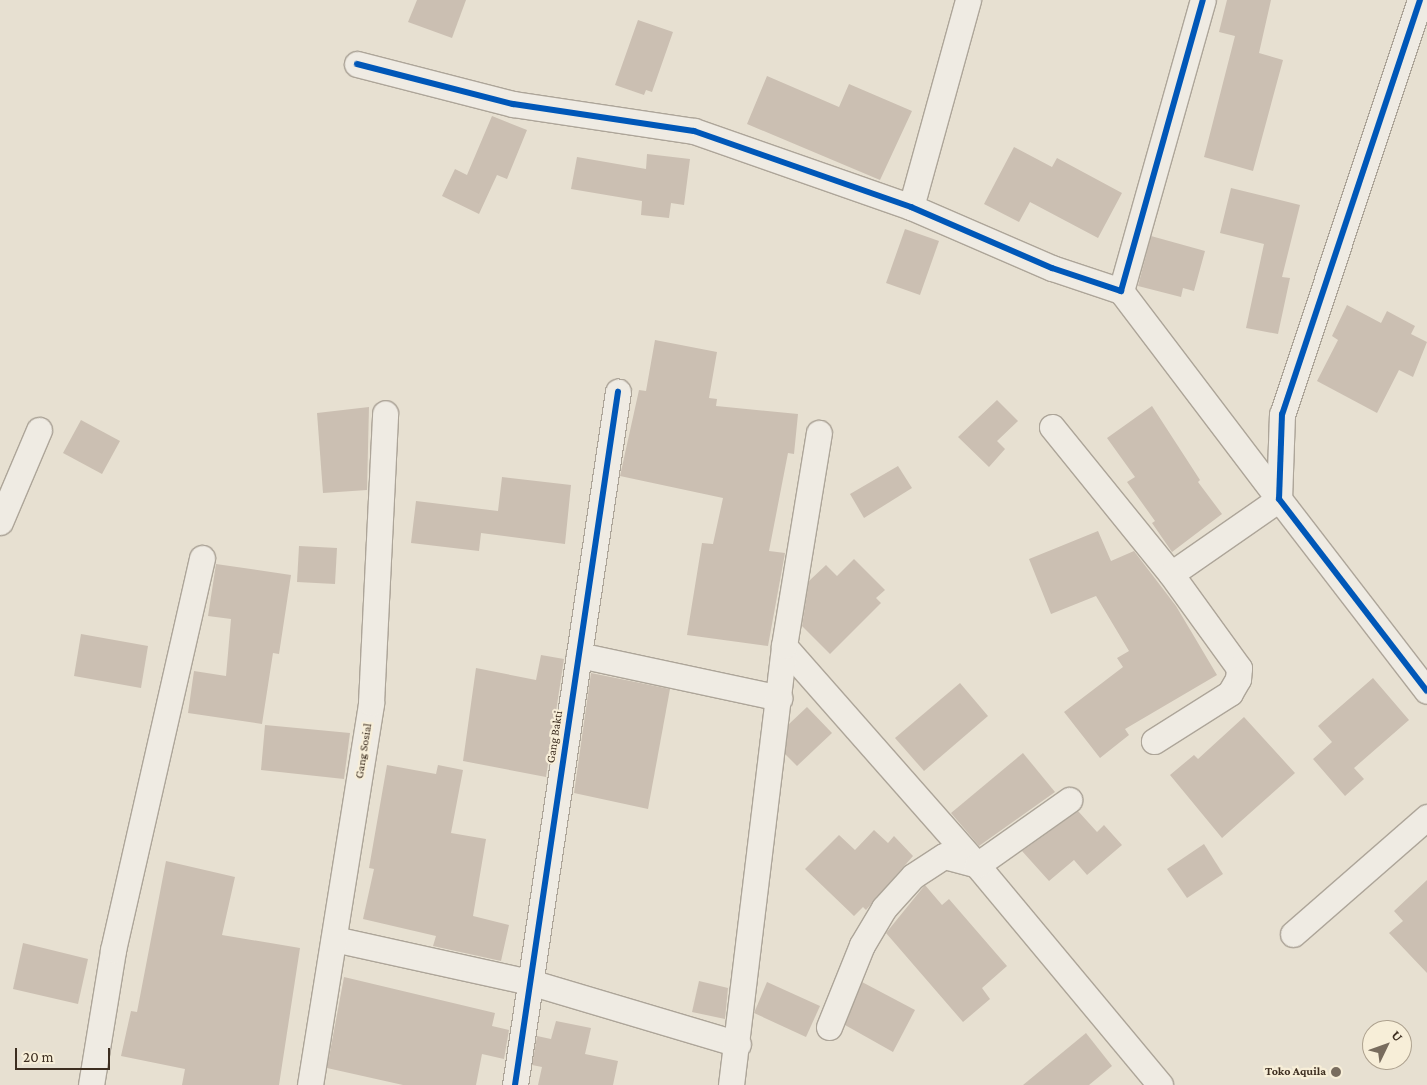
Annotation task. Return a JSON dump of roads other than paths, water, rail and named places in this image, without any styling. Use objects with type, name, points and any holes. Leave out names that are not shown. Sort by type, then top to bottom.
[{"type":"street","points":[[911,207],[968,0]]},
{"type":"street","points":[[1121,291],[1203,0]]},
{"type":"street","points":[[1279,499],[1282,414],[1420,0]]},
{"type":"street","points":[[357,64],[513,104],[694,132],[911,207],[1052,268],[1121,291],[1427,691]]},
{"type":"street","name":"Gang Bakti","points":[[515,1085],[618,392]]},
{"type":"street","name":"Gang Sosial","points":[[310,1085],[371,704],[385,413]]},
{"type":"street","points":[[1052,427],[1171,574],[1239,668],[1238,680],[1230,692],[1154,741]]},
{"type":"street","points":[[0,522],[39,430]]},
{"type":"street","points":[[731,1085],[738,1044],[784,646],[819,434]]},
{"type":"street","points":[[1171,574],[1279,499]]},
{"type":"street","points":[[91,1085],[113,950],[202,558]]},
{"type":"street","points":[[784,646],[977,865],[1160,1085]]},
{"type":"street","points":[[579,655],[779,698]]},
{"type":"street","points":[[977,865],[1069,800]]},
{"type":"street","points":[[1293,934],[1427,817]]},
{"type":"street","points":[[830,1027],[862,944],[884,908],[913,876],[944,856],[977,865]]},
{"type":"street","points":[[334,939],[530,982],[738,1044]]},
{"type":"place","name":"Toko Aquila","points":[[1336,1072]]}]
